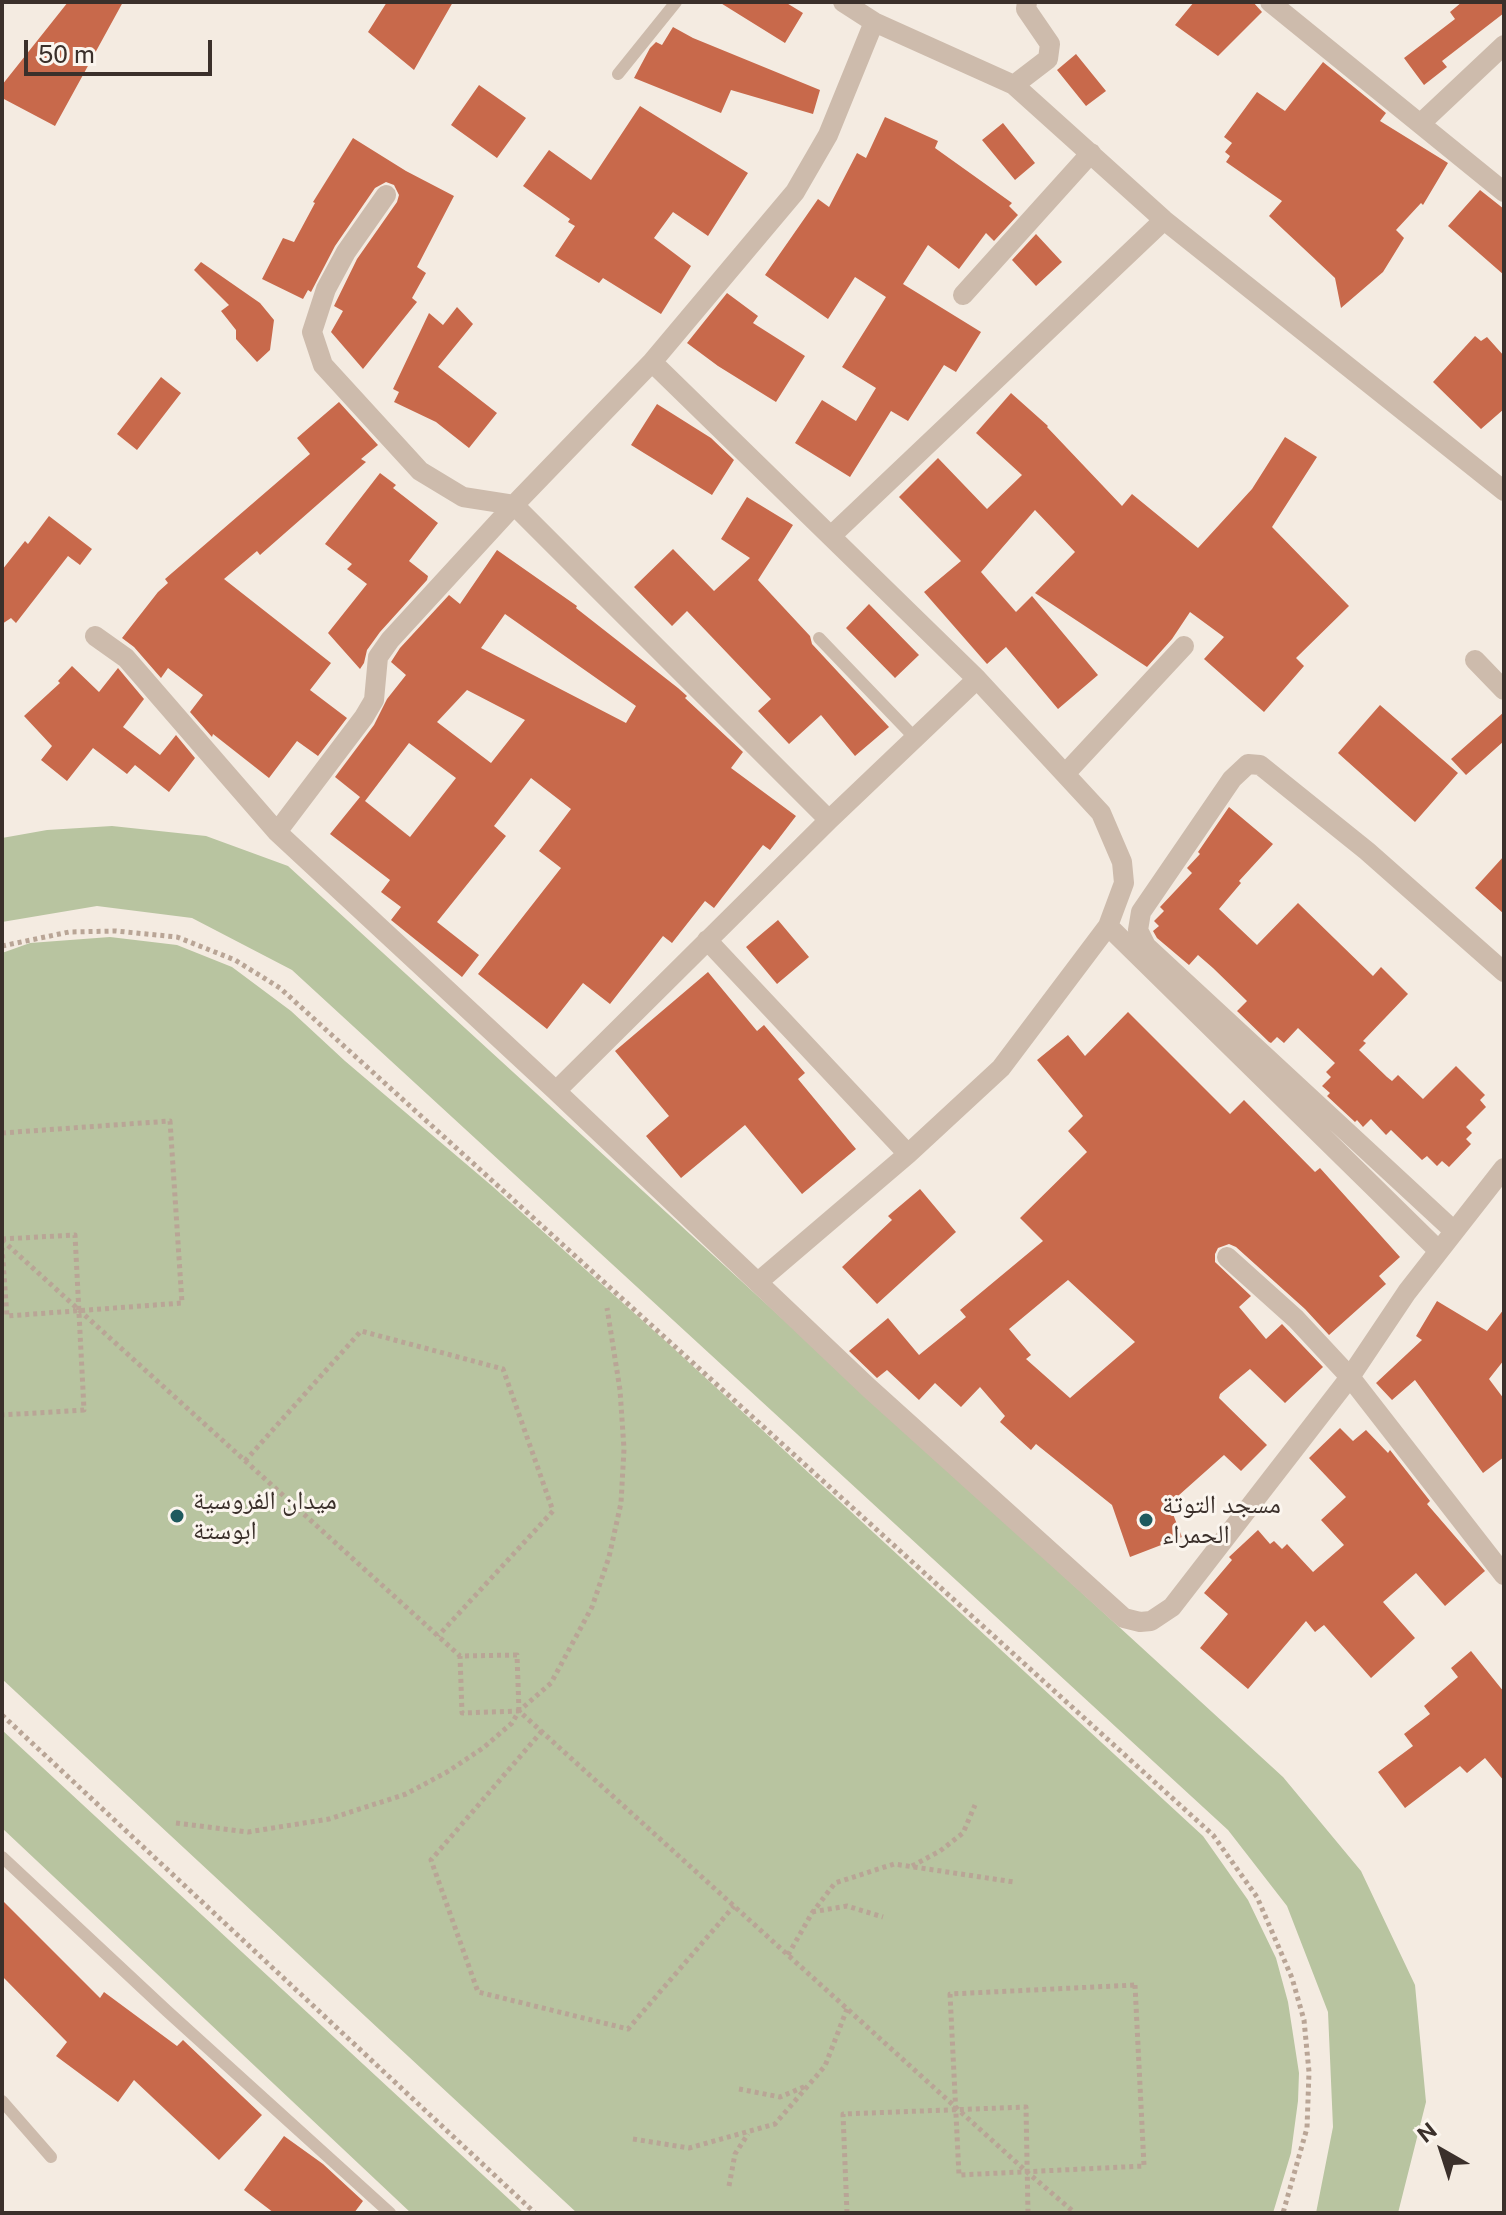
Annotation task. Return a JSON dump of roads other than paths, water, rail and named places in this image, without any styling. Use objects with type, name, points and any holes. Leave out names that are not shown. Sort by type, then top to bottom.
[{"type":"street","points":[[843,2],[874,22],[1014,85],[1164,220],[1504,491]]},
{"type":"street","points":[[1014,85],[1048,59],[1050,44],[1026,9],[1027,2]]},
{"type":"street","points":[[1270,2],[1504,192]]},
{"type":"street","points":[[277,832],[364,717],[374,700],[378,657],[390,640],[652,362],[795,192],[828,135],[874,22]]},
{"type":"street","points":[[1420,124],[1504,45]]},
{"type":"street","points":[[963,295],[1091,153]]},
{"type":"street","points":[[386,195],[346,252],[326,289],[312,332],[323,365],[420,471],[463,497],[514,505],[829,820]]},
{"type":"street","points":[[831,536],[1164,220]]},
{"type":"street","points":[[652,362],[977,679],[1101,813],[1122,862],[1124,883],[1108,926],[1001,1068],[908,1154],[758,1282]]},
{"type":"street","points":[[95,636],[126,658],[277,832],[869,1388],[1124,1618],[1140,1622],[1160,1616],[1172,1607],[1350,1377],[1407,1292],[1504,1168]]},
{"type":"street","points":[[1065,774],[1184,646]]},
{"type":"street","points":[[1475,660],[1504,690]]},
{"type":"street","points":[[556,1091],[829,820],[977,679]]},
{"type":"street","points":[[1454,1231],[1146,946],[1138,930],[1141,912],[1232,779],[1248,764],[1260,765],[1367,851],[1504,972]]},
{"type":"street","points":[[1108,926],[1439,1251]]},
{"type":"street","points":[[707,940],[908,1154]]},
{"type":"street","points":[[1227,1257],[1296,1319],[1350,1377],[1504,1575]]},
{"type":"lane","points":[[618,74],[676,2]]},
{"type":"lane","points":[[819,638],[915,738]]},
{"type":"lane","points":[[2,1857],[390,2213]]},
{"type":"lane","points":[[2,2101],[51,2157]]},
{"type":"place","name":"ميدان الفروسية ابوستة","points":[[177,1516]]},
{"type":"place","name":"مسجد التوتة الحمراء","points":[[1146,1520]]}]
